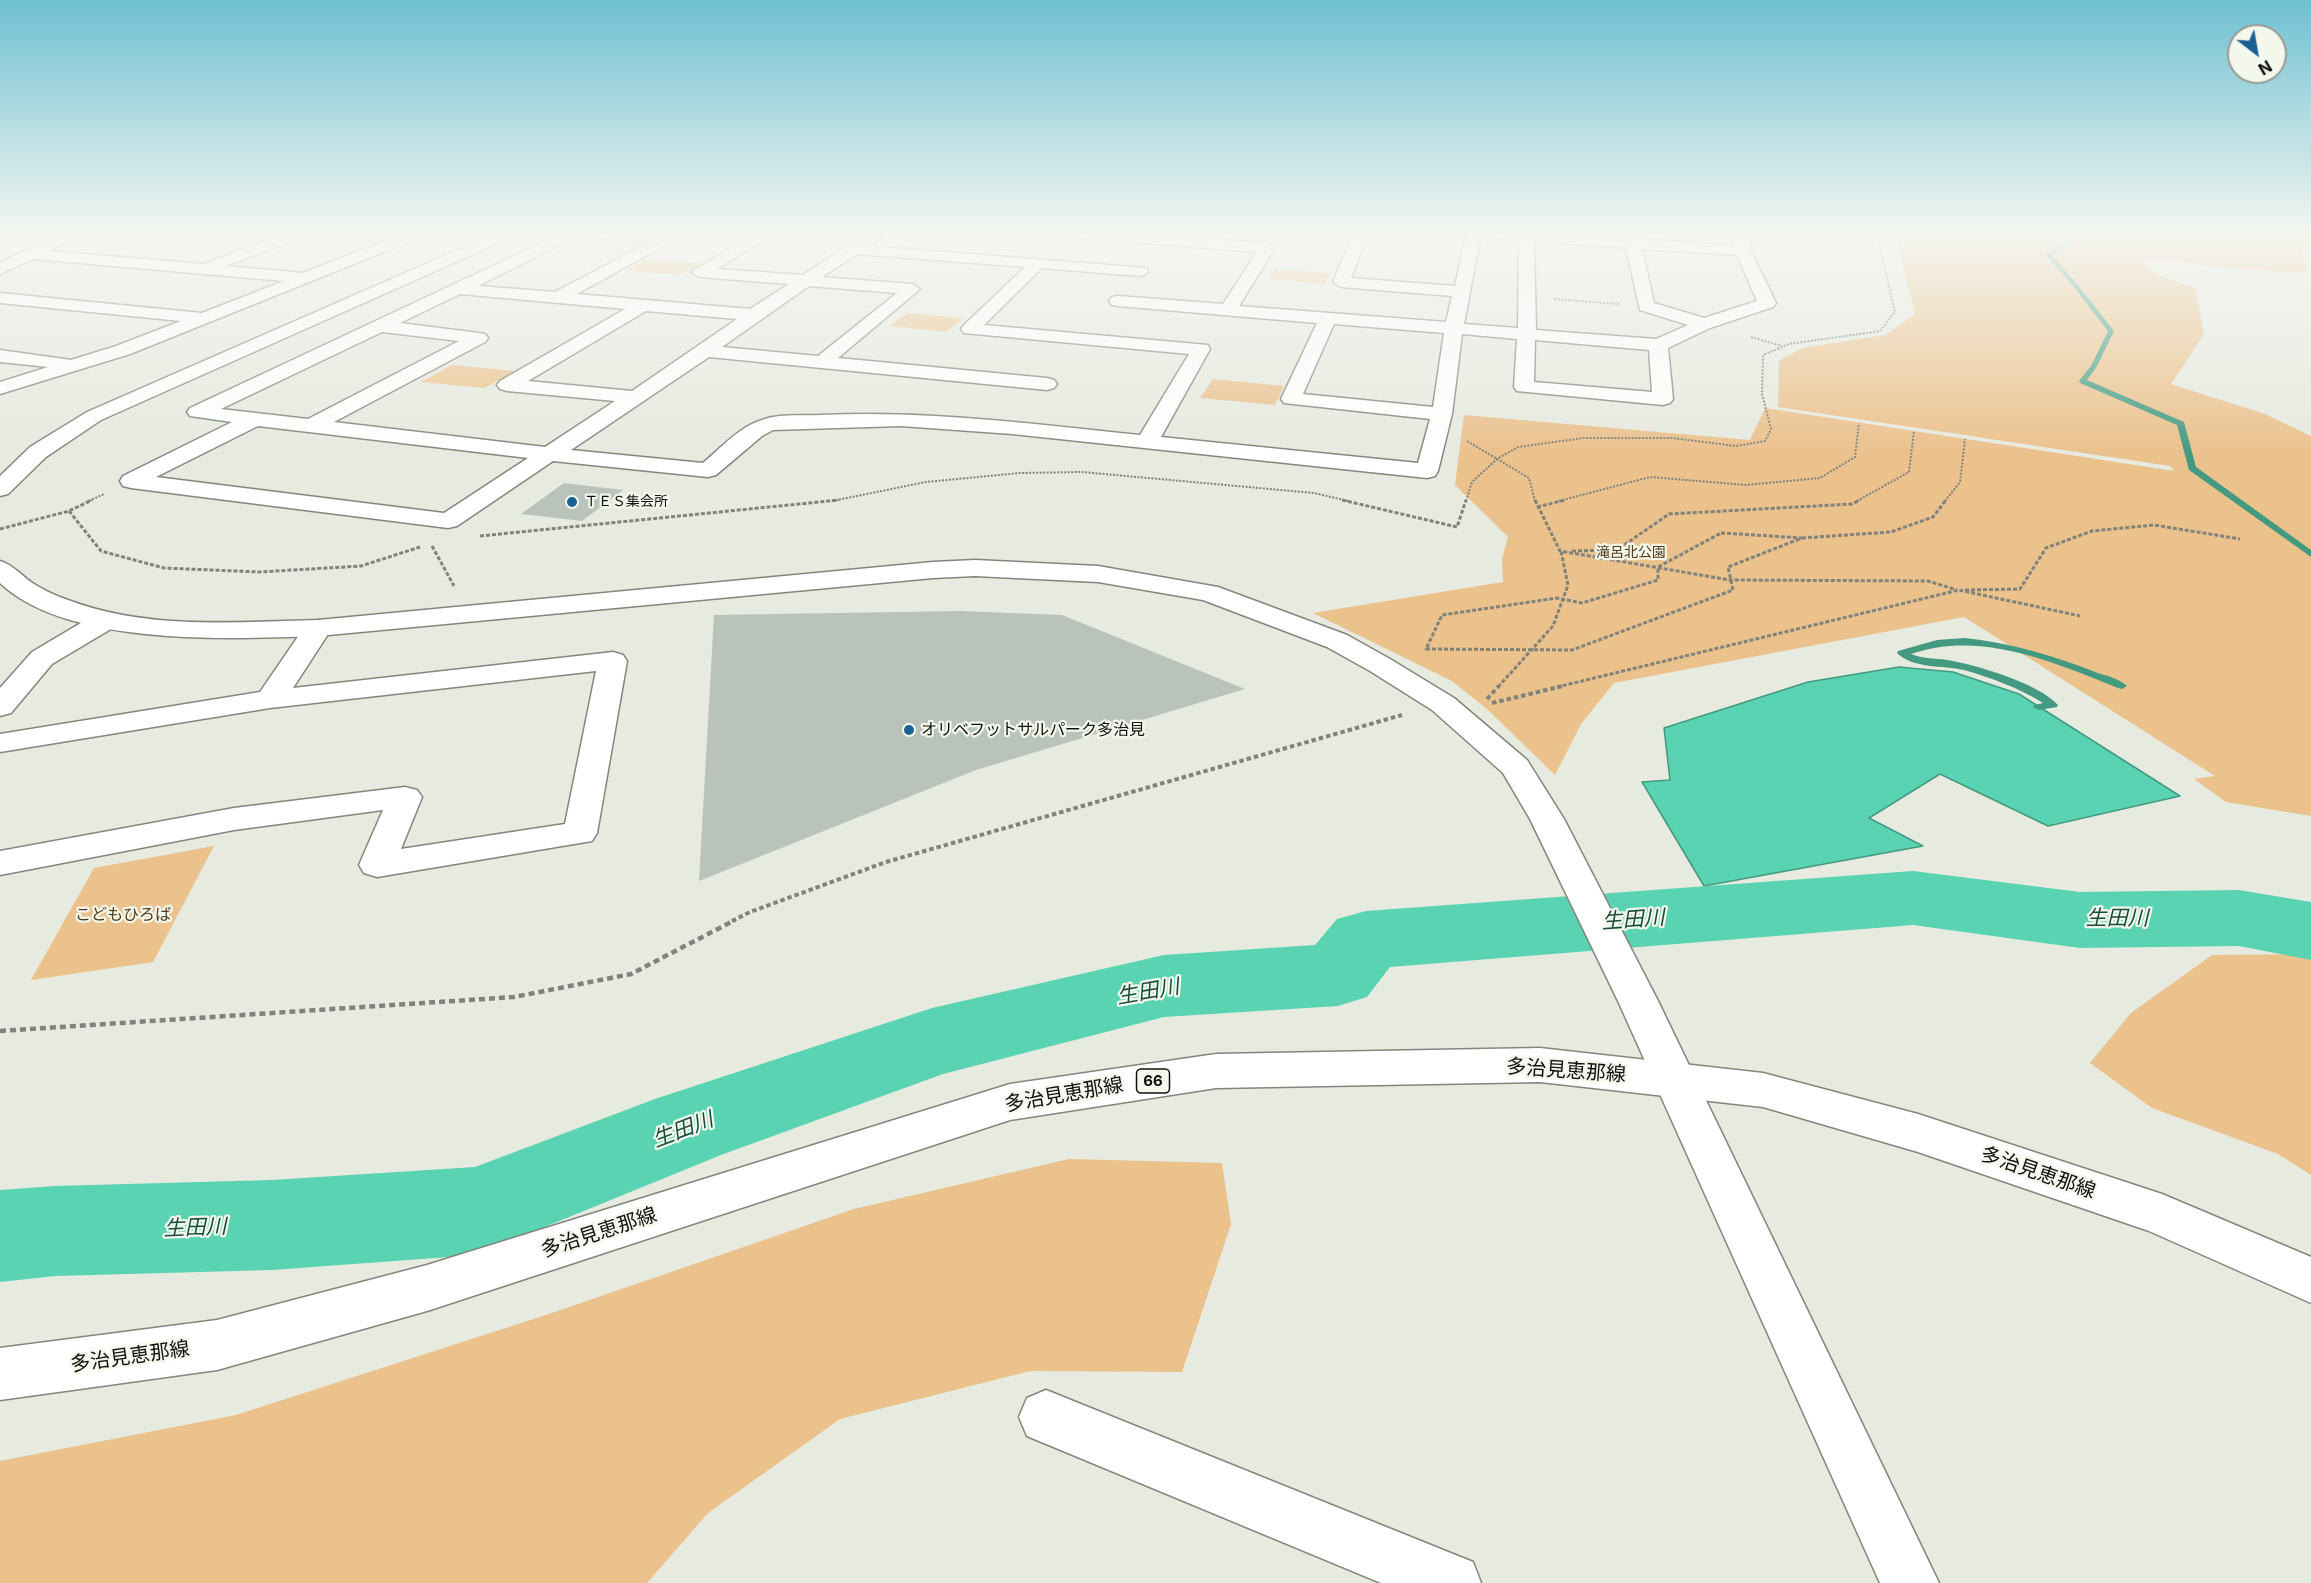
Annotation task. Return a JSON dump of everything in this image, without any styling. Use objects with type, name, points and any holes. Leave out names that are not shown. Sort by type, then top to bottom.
[{"type":"street","points":[[101,308],[205,318]]},
{"type":"street","points":[[0,388],[123,350],[231,308]]},
{"type":"street","points":[[0,489],[38,452],[94,416],[339,308]]},
{"type":"street","points":[[419,308],[196,412],[548,454],[708,470],[754,430],[769,424],[790,421],[901,420],[1012,428],[1427,471],[1440,423],[1459,308]]},
{"type":"street","points":[[636,397],[507,385],[639,308]]},
{"type":"street","points":[[665,308],[753,315]]},
{"type":"street","points":[[131,481],[444,531],[548,454],[705,351],[764,308]]},
{"type":"street","points":[[822,362],[889,308]]},
{"type":"street","points":[[992,308],[970,329],[1202,349],[1147,442]]},
{"type":"street","points":[[1012,428],[1083,338],[1112,308]]},
{"type":"street","points":[[1202,308],[1658,345],[1704,324],[1752,308]]},
{"type":"street","points":[[1527,308],[1524,387],[1663,399],[1658,345]]},
{"type":"street","points":[[1652,308],[1704,324]]},
{"type":"street","points":[[1328,318],[1291,399],[1440,423]]},
{"type":"street","points":[[310,426],[479,338],[380,326]]},
{"type":"street","points":[[705,351],[1047,384]]},
{"type":"street","points":[[0,356],[76,364]]},
{"type":"street","points":[[131,481],[253,420]]},
{"type":"street","points":[[0,569],[26,591],[73,611],[106,620],[219,630],[318,628],[933,570],[997,568],[1098,574],[1144,580],[1209,593],[1337,641],[1416,685],[1443,704],[1516,767],[1547,819],[1638,1001],[1910,1583]]},
{"type":"street","points":[[0,707],[42,658],[106,620]]},
{"type":"street","points":[[270,699],[318,628]]},
{"type":"street","points":[[0,743],[270,699],[613,661],[580,833],[377,865],[405,797],[234,819],[0,863]]},
{"type":"street","name":"多治見恵那線","points":[[0,1374],[217,1345],[428,1288],[1010,1102],[1216,1071],[1540,1065],[1763,1090],[1918,1133],[2162,1215],[2311,1280]]},
{"type":"street","points":[[1046,1417],[1452,1583]]},
{"type":"path","points":[[471,538],[828,502],[926,482],[1020,472],[1082,472],[1314,493],[1457,527],[1472,482],[1497,459],[1518,447],[1583,438],[1672,438],[1736,446],[1765,441],[1771,429],[1762,394],[1763,355],[1789,344],[1880,331],[1895,312],[1894,308]]},
{"type":"path","points":[[1440,423],[1528,478],[1537,507],[1560,551],[1568,585],[1553,626],[1481,706],[1959,590],[2020,589],[2046,548],[2091,531],[2154,525],[2240,539]]},
{"type":"path","points":[[1537,507],[1650,477],[1746,485],[1820,478],[1855,457],[1859,423]]},
{"type":"path","points":[[1560,551],[1617,550],[1669,514],[1852,504],[1909,472],[1914,431]]},
{"type":"path","points":[[1658,567],[1721,533],[1802,538],[1891,532],[1933,517],[1960,482],[1965,439]]},
{"type":"path","points":[[0,529],[69,511],[131,481]]},
{"type":"path","points":[[69,511],[101,550],[164,568],[260,572],[361,566],[431,543],[444,531]]},
{"type":"path","points":[[431,543],[444,531]]},
{"type":"path","points":[[1658,567],[1658,580],[1582,603],[1557,598],[1442,615],[1426,649],[1572,650],[1734,590],[1728,567],[1802,538]]},
{"type":"path","points":[[431,543],[441,567],[458,593],[452,615]]},
{"type":"path","points":[[1560,551],[1730,580],[1928,581],[1959,590],[2080,616]]},
{"type":"path","points":[[0,1031],[514,997],[631,974],[750,912],[886,862],[1443,704]]},
{"type":"green space","name":"滝呂北公園","points":[[1913,308],[2199,308],[2204,334],[2171,384],[2265,414],[2311,436],[2311,816],[2226,802],[2194,779],[2215,776],[1964,617],[1614,683],[1581,724],[1555,775],[1488,710],[1452,681],[1313,613],[1503,582],[1502,559],[1508,537],[1455,485],[1464,415],[1750,440],[1765,408],[2174,471],[2170,466],[1778,407],[1779,361],[1802,348],[1885,335],[1915,314]]},
{"type":"green space","points":[[907,313],[963,318],[946,332],[890,326]]},
{"type":"green space","points":[[452,365],[515,371],[485,388],[421,382]]},
{"type":"green space","points":[[1213,379],[1284,386],[1275,405],[1200,398]]},
{"type":"green space","name":"こどもひろば","points":[[214,846],[153,962],[31,980],[94,868]]},
{"type":"green space","points":[[2311,954],[2311,1175],[2278,1154],[2152,1108],[2090,1063],[2131,1013],[2212,955]]},
{"type":"green space","points":[[1069,1159],[1222,1163],[1231,1224],[1182,1372],[1030,1371],[840,1419],[708,1513],[647,1583],[0,1583],[0,1461],[236,1415],[546,1315],[854,1209]]},
{"type":"shaded area","points":[[1899,667],[1953,672],[2019,694],[2180,796],[2048,826],[1940,774],[1869,818],[1923,846],[1704,886],[1642,782],[1670,780],[1664,728],[1808,682]]},
{"type":"building","name":"ＴＥＳ集会所","points":[[564,483],[623,490],[582,521],[521,514]]},
{"type":"building","name":"オリベフットサルパーク多治見","points":[[959,611],[1062,615],[1245,689],[976,770],[699,881],[714,615]]},
{"type":"waterway","points":[[2093,308],[2111,331],[2094,366],[2083,381],[2181,424],[2192,468],[2311,554]]},
{"type":"waterway","points":[[2039,707],[2053,705],[2030,691],[1993,676],[1947,663],[1916,660],[1902,653],[1942,642],[1988,644],[2057,661],[2122,686]]},
{"type":"waterway","name":"生田川","points":[[0,1236],[55,1231],[272,1225],[476,1211],[688,1127],[932,1042],[1164,986],[1338,975],[1366,940],[1913,898],[2080,920],[2239,918],[2311,931]]},
{"type":"place","name":"ＴＥＳ集会所","points":[[572,502]]},
{"type":"place","name":"オリベフットサルパーク多治見","points":[[909,730]]}]
